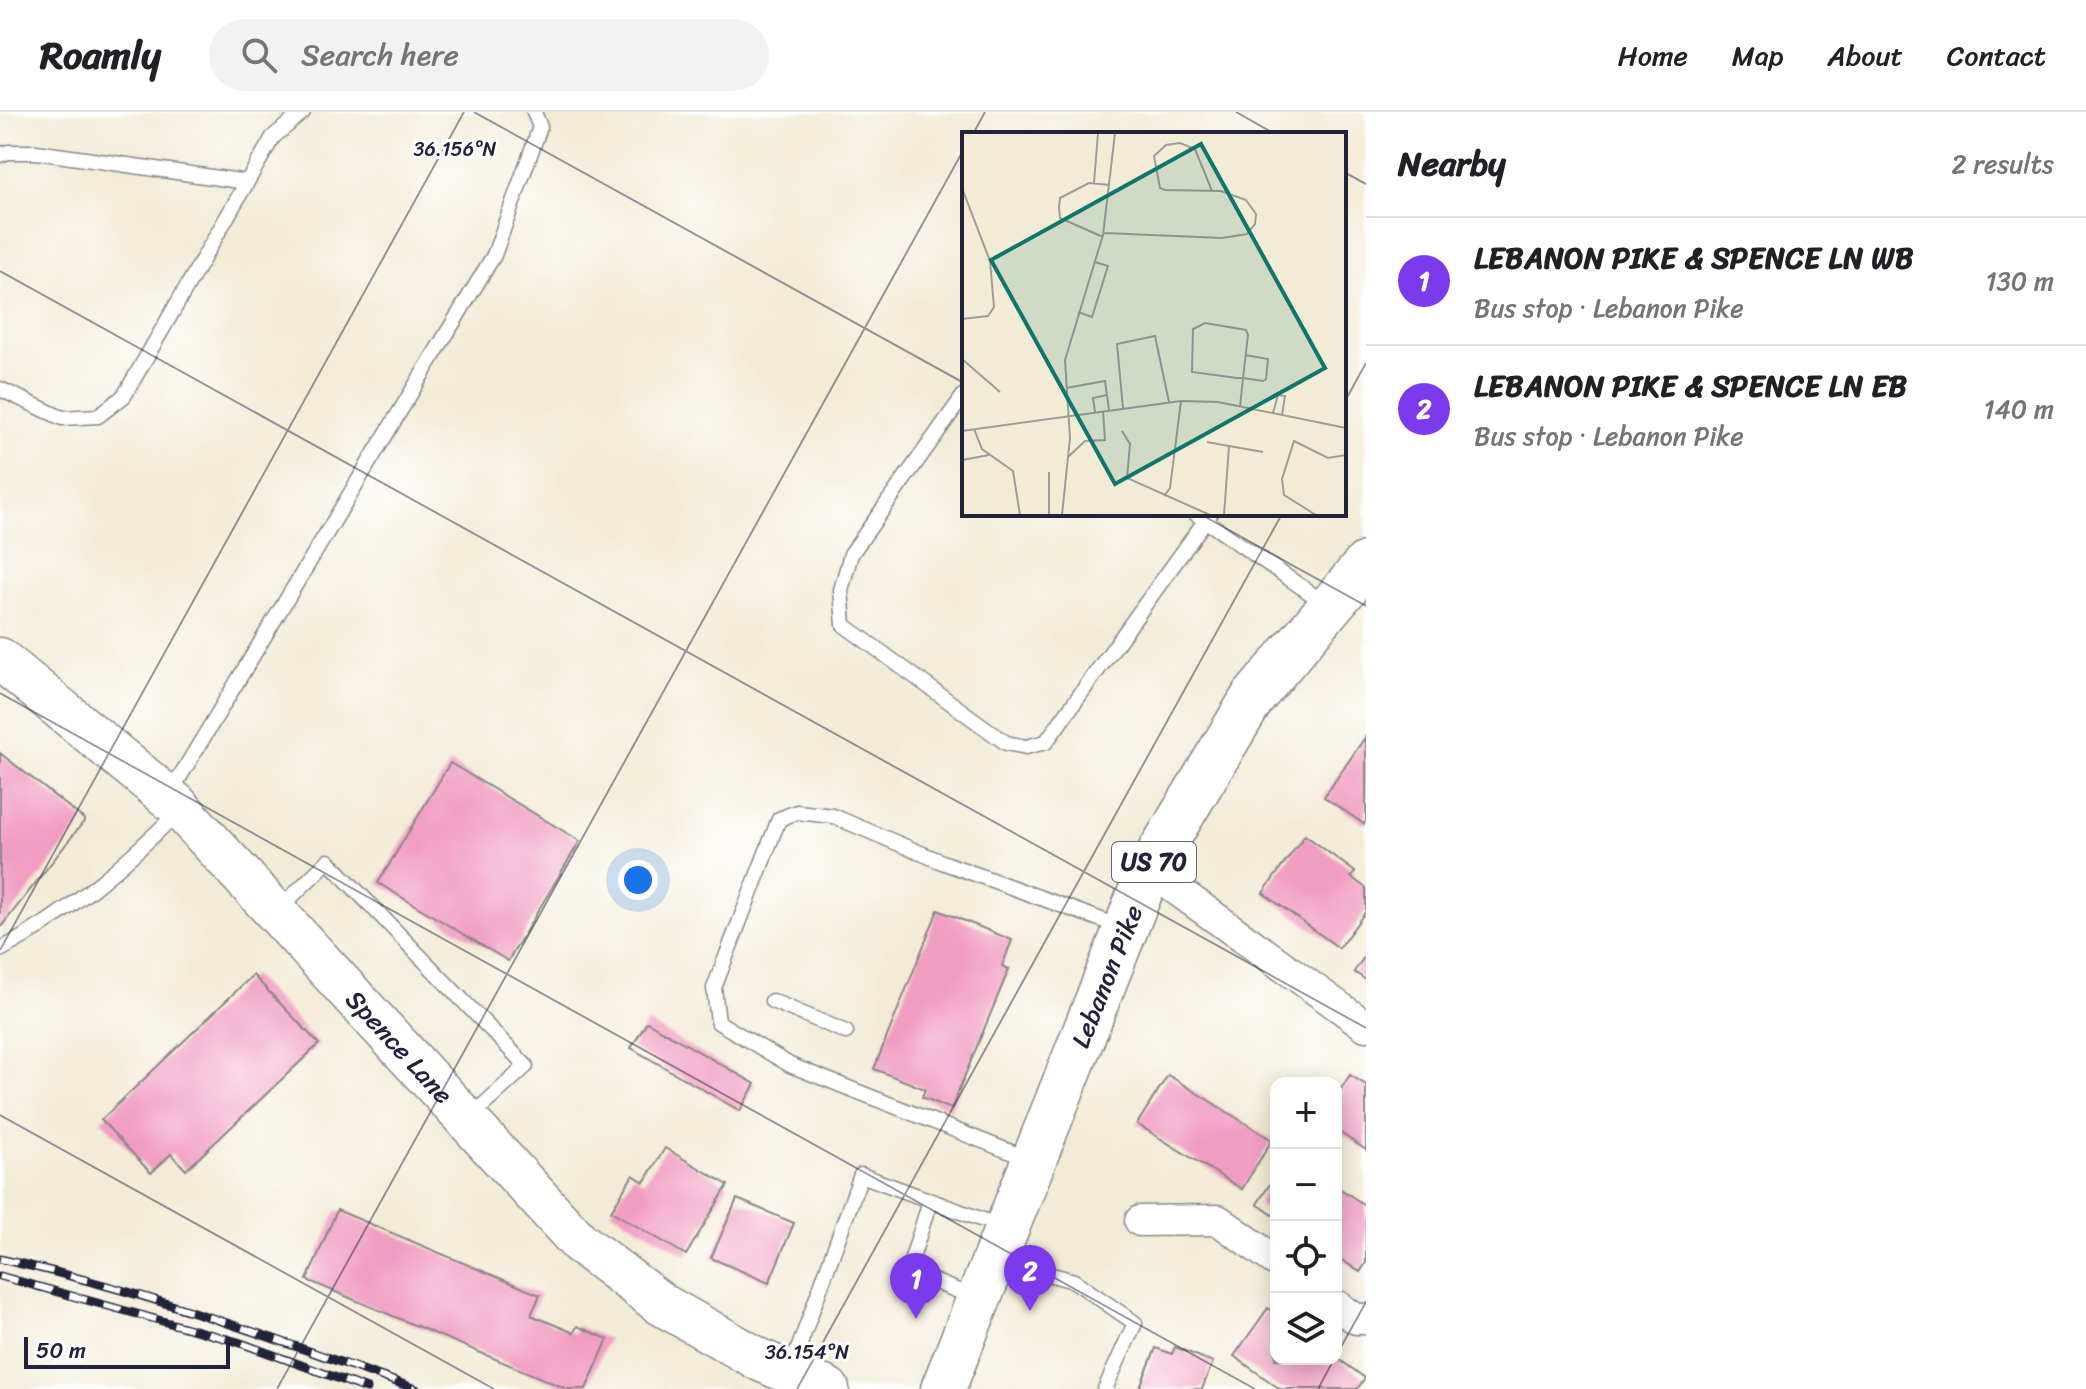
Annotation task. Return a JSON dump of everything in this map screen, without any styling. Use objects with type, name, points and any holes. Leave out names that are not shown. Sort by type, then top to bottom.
[{"type":"main road","name":"Lebanon Pike","points":[[943,1389],[1149,870],[1252,699],[1366,564]]},
{"type":"main road","name":"Spence Lane","points":[[0,659],[174,803],[579,1242],[661,1304],[760,1360],[828,1389]]},
{"type":"street","points":[[1149,870],[1366,1026]]},
{"type":"street","points":[[1140,1221],[1218,1220],[1270,1257]]},
{"type":"street","points":[[1342,1309],[1356,1319],[1366,1319]]},
{"type":"lane","points":[[0,389],[62,418],[98,416],[124,396],[273,137],[303,112]]},
{"type":"lane","points":[[0,950],[77,902],[147,842],[174,803],[494,255],[540,127],[534,112]]},
{"type":"lane","points":[[0,155],[36,152],[247,182]]},
{"type":"lane","points":[[962,398],[851,554],[841,590],[844,625],[1006,743],[1026,747],[1046,742],[1204,516],[1330,607]]},
{"type":"lane","points":[[1033,1160],[790,1065],[718,1022],[714,988],[779,819],[797,812],[833,816],[942,862],[1126,928]]},
{"type":"lane","points":[[276,912],[328,861],[526,1066],[467,1119]]},
{"type":"lane","points":[[772,1001],[846,1032]]},
{"type":"lane","points":[[790,1373],[861,1175],[930,1201],[1000,1244],[1074,1281],[1135,1323],[1105,1389]]},
{"type":"lane","points":[[930,1201],[908,1271],[978,1299]]},
{"type":"building","points":[[1366,736],[1366,821],[1364,824],[1324,797]]},
{"type":"building","points":[[0,753],[85,820],[0,928]]},
{"type":"building","points":[[450,763],[580,841],[508,961],[378,883]]},
{"type":"building","points":[[1305,835],[1355,872],[1351,877],[1366,888],[1366,911],[1339,948],[1263,893]]},
{"type":"building","points":[[938,910],[1012,940],[1002,966],[1009,969],[951,1109],[922,1097],[925,1089],[874,1069]]},
{"type":"building","points":[[1366,954],[1366,980],[1354,972]]},
{"type":"building","points":[[253,975],[319,1044],[186,1170],[171,1154],[151,1173],[101,1120]]},
{"type":"building","points":[[647,1022],[755,1084],[740,1111],[631,1048]]},
{"type":"building","points":[[1168,1075],[1270,1139],[1270,1143],[1242,1189],[1137,1124]]},
{"type":"building","points":[[1350,1075],[1366,1085],[1366,1150],[1342,1134],[1342,1087]]},
{"type":"building","points":[[665,1148],[728,1185],[686,1255],[611,1211],[633,1175],[644,1182]]},
{"type":"building","points":[[1270,1184],[1270,1213],[1257,1204]]},
{"type":"building","points":[[1342,1190],[1366,1206],[1366,1263],[1360,1272],[1342,1260]]},
{"type":"building","points":[[737,1199],[794,1223],[769,1283],[711,1258]]},
{"type":"building","points":[[337,1210],[540,1295],[531,1315],[574,1333],[577,1326],[608,1339],[586,1389],[567,1389],[307,1280]]},
{"type":"building","points":[[1268,1308],[1270,1365],[1342,1365],[1342,1361],[1365,1378],[1357,1389],[1280,1389],[1234,1356]]},
{"type":"building","points":[[1175,1347],[1213,1362],[1202,1389],[1139,1389],[1156,1348],[1172,1354]]},
{"type":"railway","points":[[0,1259],[158,1301],[416,1389]]},
{"type":"railway","points":[[0,1276],[238,1342],[367,1389]]},
{"type":"place","name":"LEBANON PIKE & SPENCE LN EB","points":[[1030,1311]]},
{"type":"place","name":"LEBANON PIKE & SPENCE LN WB","points":[[916,1319]]}]
